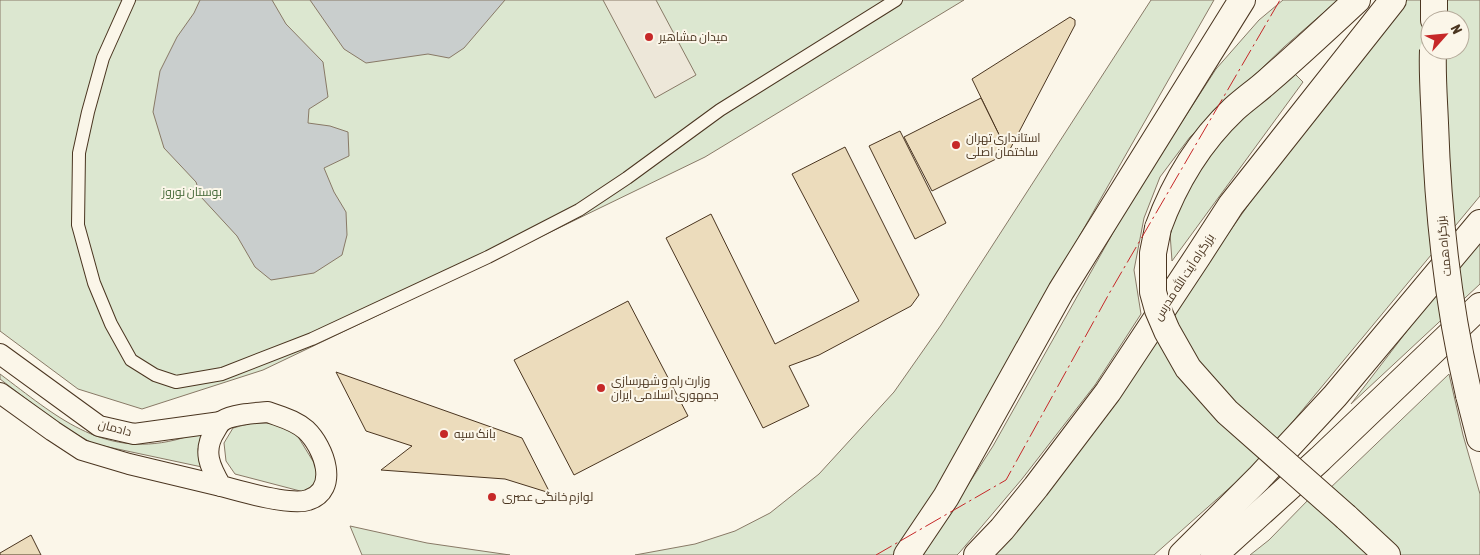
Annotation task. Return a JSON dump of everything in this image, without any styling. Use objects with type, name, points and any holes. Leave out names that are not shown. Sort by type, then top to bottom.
[{"type":"highway","points":[[907,555],[946,497],[1061,291],[1242,0]]},
{"type":"highway","points":[[1218,40],[1262,0]]},
{"type":"highway","points":[[1357,0],[1233,110],[1191,160],[1167,202],[1158,228],[1153,253],[1153,292],[1167,332],[1188,368],[1227,412],[1387,555]]},
{"type":"highway","name":"بزرگراه آیت الله مدرس","points":[[977,555],[1002,529],[1036,487],[1108,392],[1231,204],[1393,0]]},
{"type":"highway","name":"بزرگراه همت","points":[[1433,60],[1437,175],[1445,264],[1456,332],[1480,438]]},
{"type":"highway","points":[[1182,555],[1259,478],[1335,396],[1480,223]]},
{"type":"highway","points":[[1214,555],[1320,459],[1480,306]]},
{"type":"street","points":[[129,0],[102,58],[88,112],[79,153],[78,225],[94,283],[111,324],[131,360],[155,375],[176,382],[222,374],[312,339],[488,257],[579,210],[627,178],[720,110],[896,0]]},
{"type":"street","name":"دادمان","points":[[0,354],[99,426],[134,434],[222,422]]},
{"type":"street","points":[[0,393],[82,450],[129,464],[221,486],[284,500],[306,501],[318,495],[326,484],[326,470],[323,458],[316,444],[307,431],[294,422],[268,412],[244,414],[222,422],[211,437],[208,452],[211,469],[221,486]]},
{"type":"green space","name":"بوستان نوروز","points":[[0,0],[964,0],[705,157],[263,370],[142,409],[78,389],[0,331]]},
{"type":"green space","points":[[1151,0],[1214,0],[1051,286],[943,485],[897,555],[635,555],[695,544],[735,531],[770,513],[819,474],[894,392],[941,325]]},
{"type":"green space","points":[[1283,0],[1338,0],[1284,47],[1190,137],[1160,177],[1144,218],[1134,270],[1141,314],[1095,385],[1022,479],[960,552],[957,555],[923,555],[993,446],[1132,199],[1216,69],[1259,20]]},
{"type":"green space","points":[[1405,0],[1480,0],[1480,196],[1261,460],[1154,555],[992,555],[1111,410],[1156,337],[1295,138]]},
{"type":"green space","points":[[1291,70],[1303,82],[1172,261],[1170,233],[1172,214],[1210,147]]},
{"type":"green space","points":[[1480,238],[1480,284],[1351,404],[1466,254]]},
{"type":"green space","points":[[0,374],[60,418],[102,438],[124,443],[148,444],[179,439],[204,430],[198,449],[202,467],[94,444],[63,427],[0,379]]},
{"type":"green space","points":[[1449,374],[1463,435],[1480,494],[1480,555],[1398,555],[1326,492]]},
{"type":"green space","points":[[252,423],[274,423],[297,435],[319,471],[317,483],[304,492],[235,474],[226,461],[224,443],[233,428]]},
{"type":"green space","points":[[1311,497],[1375,555],[1250,555],[1269,540]]},
{"type":"green space","points":[[350,526],[427,543],[510,555],[362,555]]},
{"type":"shaded area","points":[[200,0],[272,0],[286,24],[323,62],[328,97],[309,109],[308,123],[330,126],[348,132],[349,156],[324,168],[334,192],[346,212],[347,235],[342,255],[314,273],[271,280],[255,267],[237,236],[201,197],[196,182],[164,148],[153,112],[160,71],[177,37],[194,13]]},
{"type":"shaded area","points":[[310,0],[505,0],[464,48],[449,58],[428,54],[366,63],[344,49]]},
{"type":"shaded area","name":"میدان مشاهیر","points":[[603,0],[656,0],[696,75],[655,98]]},
{"type":"building","points":[[1070,17],[1075,20],[1075,25],[1008,153],[972,79]]},
{"type":"building","name":"استانداری تهران ساختمان اصلی","points":[[981,98],[1008,153],[932,191],[904,137]]},
{"type":"building","points":[[900,131],[946,223],[915,239],[869,146]]},
{"type":"building","points":[[845,147],[919,295],[911,306],[819,355],[789,366],[809,406],[763,428],[666,238],[711,214],[775,344],[859,301],[792,174]]},
{"type":"building","name":"وزارت راه و شهرسازی جمهوری اسلامی ایران","points":[[628,301],[688,416],[574,475],[514,360]]},
{"type":"building","name":"بانک سپه","points":[[336,372],[522,438],[550,493],[505,479],[381,470],[412,446],[366,431]]},
{"type":"building","points":[[31,535],[41,555],[0,555],[0,553]]},
{"type":"power","points":[[876,555],[1006,480],[1110,292],[1280,0]]},
{"type":"place","name":"میدان مشاهیر","points":[[649,37]]},
{"type":"place","name":"استانداری تهران ساختمان اصلی","points":[[956,145]]},
{"type":"place","name":"وزارت راه و شهرسازی جمهوری اسلامی ایران","points":[[601,388]]},
{"type":"place","name":"بانک سپه","points":[[444,434]]},
{"type":"place","name":"لوازم خانگی عصری","points":[[492,497]]}]
